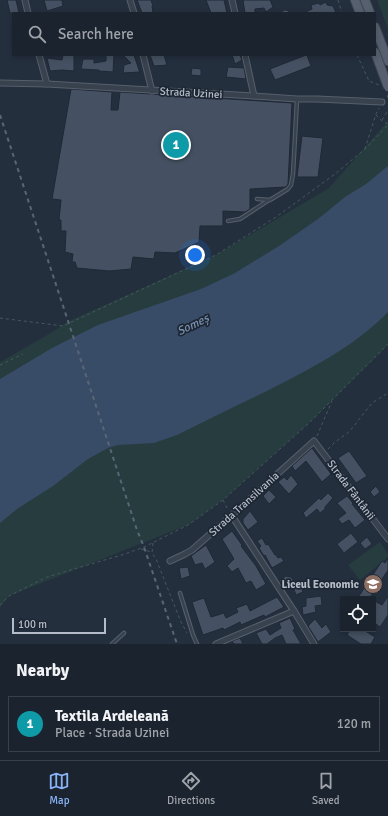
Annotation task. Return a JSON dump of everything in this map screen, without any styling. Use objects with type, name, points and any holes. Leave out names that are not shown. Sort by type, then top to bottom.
[{"type":"main road","points":[[355,0],[360,12]]},
{"type":"main road","points":[[365,0],[370,12]]},
{"type":"main road","points":[[376,30],[388,61]]},
{"type":"main road","points":[[376,55],[386,85]]},
{"type":"street","points":[[25,0],[28,12]]},
{"type":"street","points":[[130,0],[134,12]]},
{"type":"street","points":[[232,0],[235,12]]},
{"type":"street","points":[[39,56],[47,84]]},
{"type":"street","points":[[143,56],[152,91]]},
{"type":"street","points":[[245,56],[254,96]]},
{"type":"street","name":"Strada Uzinei","points":[[0,83],[47,84],[297,99],[382,102]]},
{"type":"street","name":"Strada Fântânii","points":[[315,440],[323,453],[388,539]]},
{"type":"street","name":"Strada Transilvania","points":[[170,561],[192,550],[232,516],[315,440]]},
{"type":"street","points":[[232,516],[314,644]]},
{"type":"street","points":[[216,644],[294,611]]},
{"type":"lane","points":[[228,221],[240,219],[291,186],[297,99]]},
{"type":"lane","points":[[257,199],[270,200]]},
{"type":"lane","points":[[180,593],[197,644]]},
{"type":"lane","points":[[112,644],[124,634]]},
{"type":"path","points":[[338,0],[342,12]]},
{"type":"path","points":[[357,56],[369,81],[378,85],[386,85]]},
{"type":"path","points":[[365,150],[376,114],[382,102]]},
{"type":"path","points":[[382,121],[388,110]]},
{"type":"path","points":[[376,114],[387,124]]},
{"type":"path","points":[[0,318],[63,326],[216,255],[276,217],[335,174],[365,150],[388,121]]},
{"type":"path","points":[[0,605],[9,596],[47,577],[140,549],[188,525],[223,500],[309,423],[388,344]]},
{"type":"path","points":[[0,365],[23,354]]},
{"type":"path","points":[[323,453],[350,431],[372,403],[388,392]]},
{"type":"path","points":[[315,440],[332,400]]},
{"type":"path","points":[[223,500],[232,516]]},
{"type":"path","points":[[153,543],[152,553],[181,622],[190,637],[194,637]]},
{"type":"path","points":[[140,549],[152,553]]},
{"type":"green space","points":[[377,0],[388,0],[388,29]]},
{"type":"green space","points":[[388,121],[388,345],[309,423],[223,500],[188,525],[9,596],[0,607],[0,362],[69,321],[216,255],[329,188]]},
{"type":"green space","points":[[380,542],[388,554],[388,557],[360,580],[348,565]]},
{"type":"water","name":"Someș","points":[[388,166],[388,312],[375,325],[346,347],[315,366],[177,435],[154,443],[118,445],[108,448],[88,459],[53,486],[17,509],[0,523],[0,379],[52,348],[98,325],[201,289],[235,273],[279,246],[318,219],[345,197],[366,184]]},
{"type":"building","points":[[7,0],[16,0],[19,12],[10,13]]},
{"type":"building","points":[[44,0],[62,0],[63,6],[47,11]]},
{"type":"building","points":[[137,0],[151,0],[153,12],[142,12]]},
{"type":"building","points":[[206,0],[224,0],[227,12],[211,12]]},
{"type":"building","points":[[243,0],[270,0],[273,7],[266,12],[264,8],[255,9],[255,12],[245,12]]},
{"type":"building","points":[[326,2],[327,5],[333,6],[336,12],[305,12],[312,9],[311,5],[319,3],[320,5]]},
{"type":"building","points":[[63,56],[74,56],[74,71],[50,71],[47,58],[62,60]]},
{"type":"building","points":[[106,56],[114,56],[113,72],[81,69],[83,59],[94,59],[94,63],[106,61]]},
{"type":"building","points":[[124,56],[134,56],[140,73],[123,73],[124,65],[131,63]]},
{"type":"building","points":[[150,56],[164,56],[167,65],[154,66]]},
{"type":"building","points":[[232,56],[240,56],[242,60],[235,64]]},
{"type":"building","points":[[303,56],[307,56],[311,66],[275,80],[270,69]]},
{"type":"building","points":[[228,67],[244,68],[246,79],[226,77]]},
{"type":"building","points":[[192,68],[201,69],[201,76],[191,75]]},
{"type":"building","points":[[71,89],[112,92],[111,110],[118,110],[120,92],[292,103],[288,184],[286,187],[250,189],[250,209],[245,212],[223,211],[223,226],[200,226],[199,242],[175,253],[155,252],[154,259],[133,257],[131,269],[109,271],[77,268],[75,262],[72,262],[73,254],[65,252],[66,231],[61,231],[61,220],[59,220],[61,200],[52,199]]},
{"type":"building","points":[[302,136],[323,138],[318,177],[297,177]]},
{"type":"building","points":[[312,448],[331,474],[322,482],[306,461],[295,471],[292,466]]},
{"type":"building","points":[[349,451],[367,476],[356,483],[338,458]]},
{"type":"building","points":[[291,475],[298,484],[289,494],[278,482],[284,477],[287,480]]},
{"type":"building","points":[[376,486],[380,492],[374,497],[370,492]]},
{"type":"building","points":[[269,490],[276,497],[269,504],[263,496]]},
{"type":"building","points":[[328,493],[333,498],[325,509],[320,513],[317,509],[306,518],[303,513],[319,498],[321,500]]},
{"type":"building","points":[[347,496],[365,520],[355,528],[349,520],[342,524],[338,519],[346,513],[337,503]]},
{"type":"building","points":[[250,511],[258,522],[248,530],[243,523],[243,519]]},
{"type":"building","points":[[232,531],[256,566],[266,584],[256,590],[251,581],[246,583],[238,568],[232,572],[227,566],[234,559],[222,539]]},
{"type":"building","points":[[351,533],[358,542],[344,553],[337,544]]},
{"type":"building","points":[[367,537],[372,544],[365,549],[360,543]]},
{"type":"building","points":[[262,538],[275,555],[278,558],[281,557],[284,561],[272,568],[265,555],[264,556],[259,548],[261,546],[257,541]]},
{"type":"building","points":[[206,545],[215,562],[205,569],[202,563],[195,565],[191,556]]},
{"type":"building","name":"Liceul Economic","points":[[388,558],[388,570],[371,596],[359,596],[382,561],[385,563]]},
{"type":"building","points":[[188,567],[190,576],[181,579],[179,568]]},
{"type":"building","points":[[286,576],[291,577],[294,581],[284,587],[279,580]]},
{"type":"building","points":[[299,580],[303,592],[296,595],[292,584]]},
{"type":"building","points":[[321,596],[322,605],[315,606],[316,612],[303,615],[302,607],[306,606],[306,598]]},
{"type":"building","name":"Liceul Economic","points":[[388,596],[388,615],[380,627],[376,624],[376,602],[382,605]]},
{"type":"building","points":[[277,597],[284,607],[265,617],[264,615],[241,625],[240,622],[224,630],[223,628],[203,635],[192,602],[204,598],[211,617],[224,613],[226,618],[238,612],[236,608],[247,604],[250,611]]},
{"type":"building","points":[[290,618],[295,629],[293,630],[301,644],[286,644],[282,635],[267,644],[262,644],[256,633],[266,629],[270,635],[281,628],[279,623]]},
{"type":"building","points":[[315,619],[322,628],[326,624],[331,632],[318,642],[308,626]]},
{"type":"building","points":[[348,632],[367,632],[375,637],[371,644],[361,644],[347,635]]},
{"type":"building","points":[[240,638],[243,644],[234,644],[232,641]]},
{"type":"railway","points":[[0,115],[137,530],[177,644]]},
{"type":"place","name":"Textila Ardeleană","points":[[176,145]]},
{"type":"place","name":"Liceul Economic","points":[[373,584]]}]
